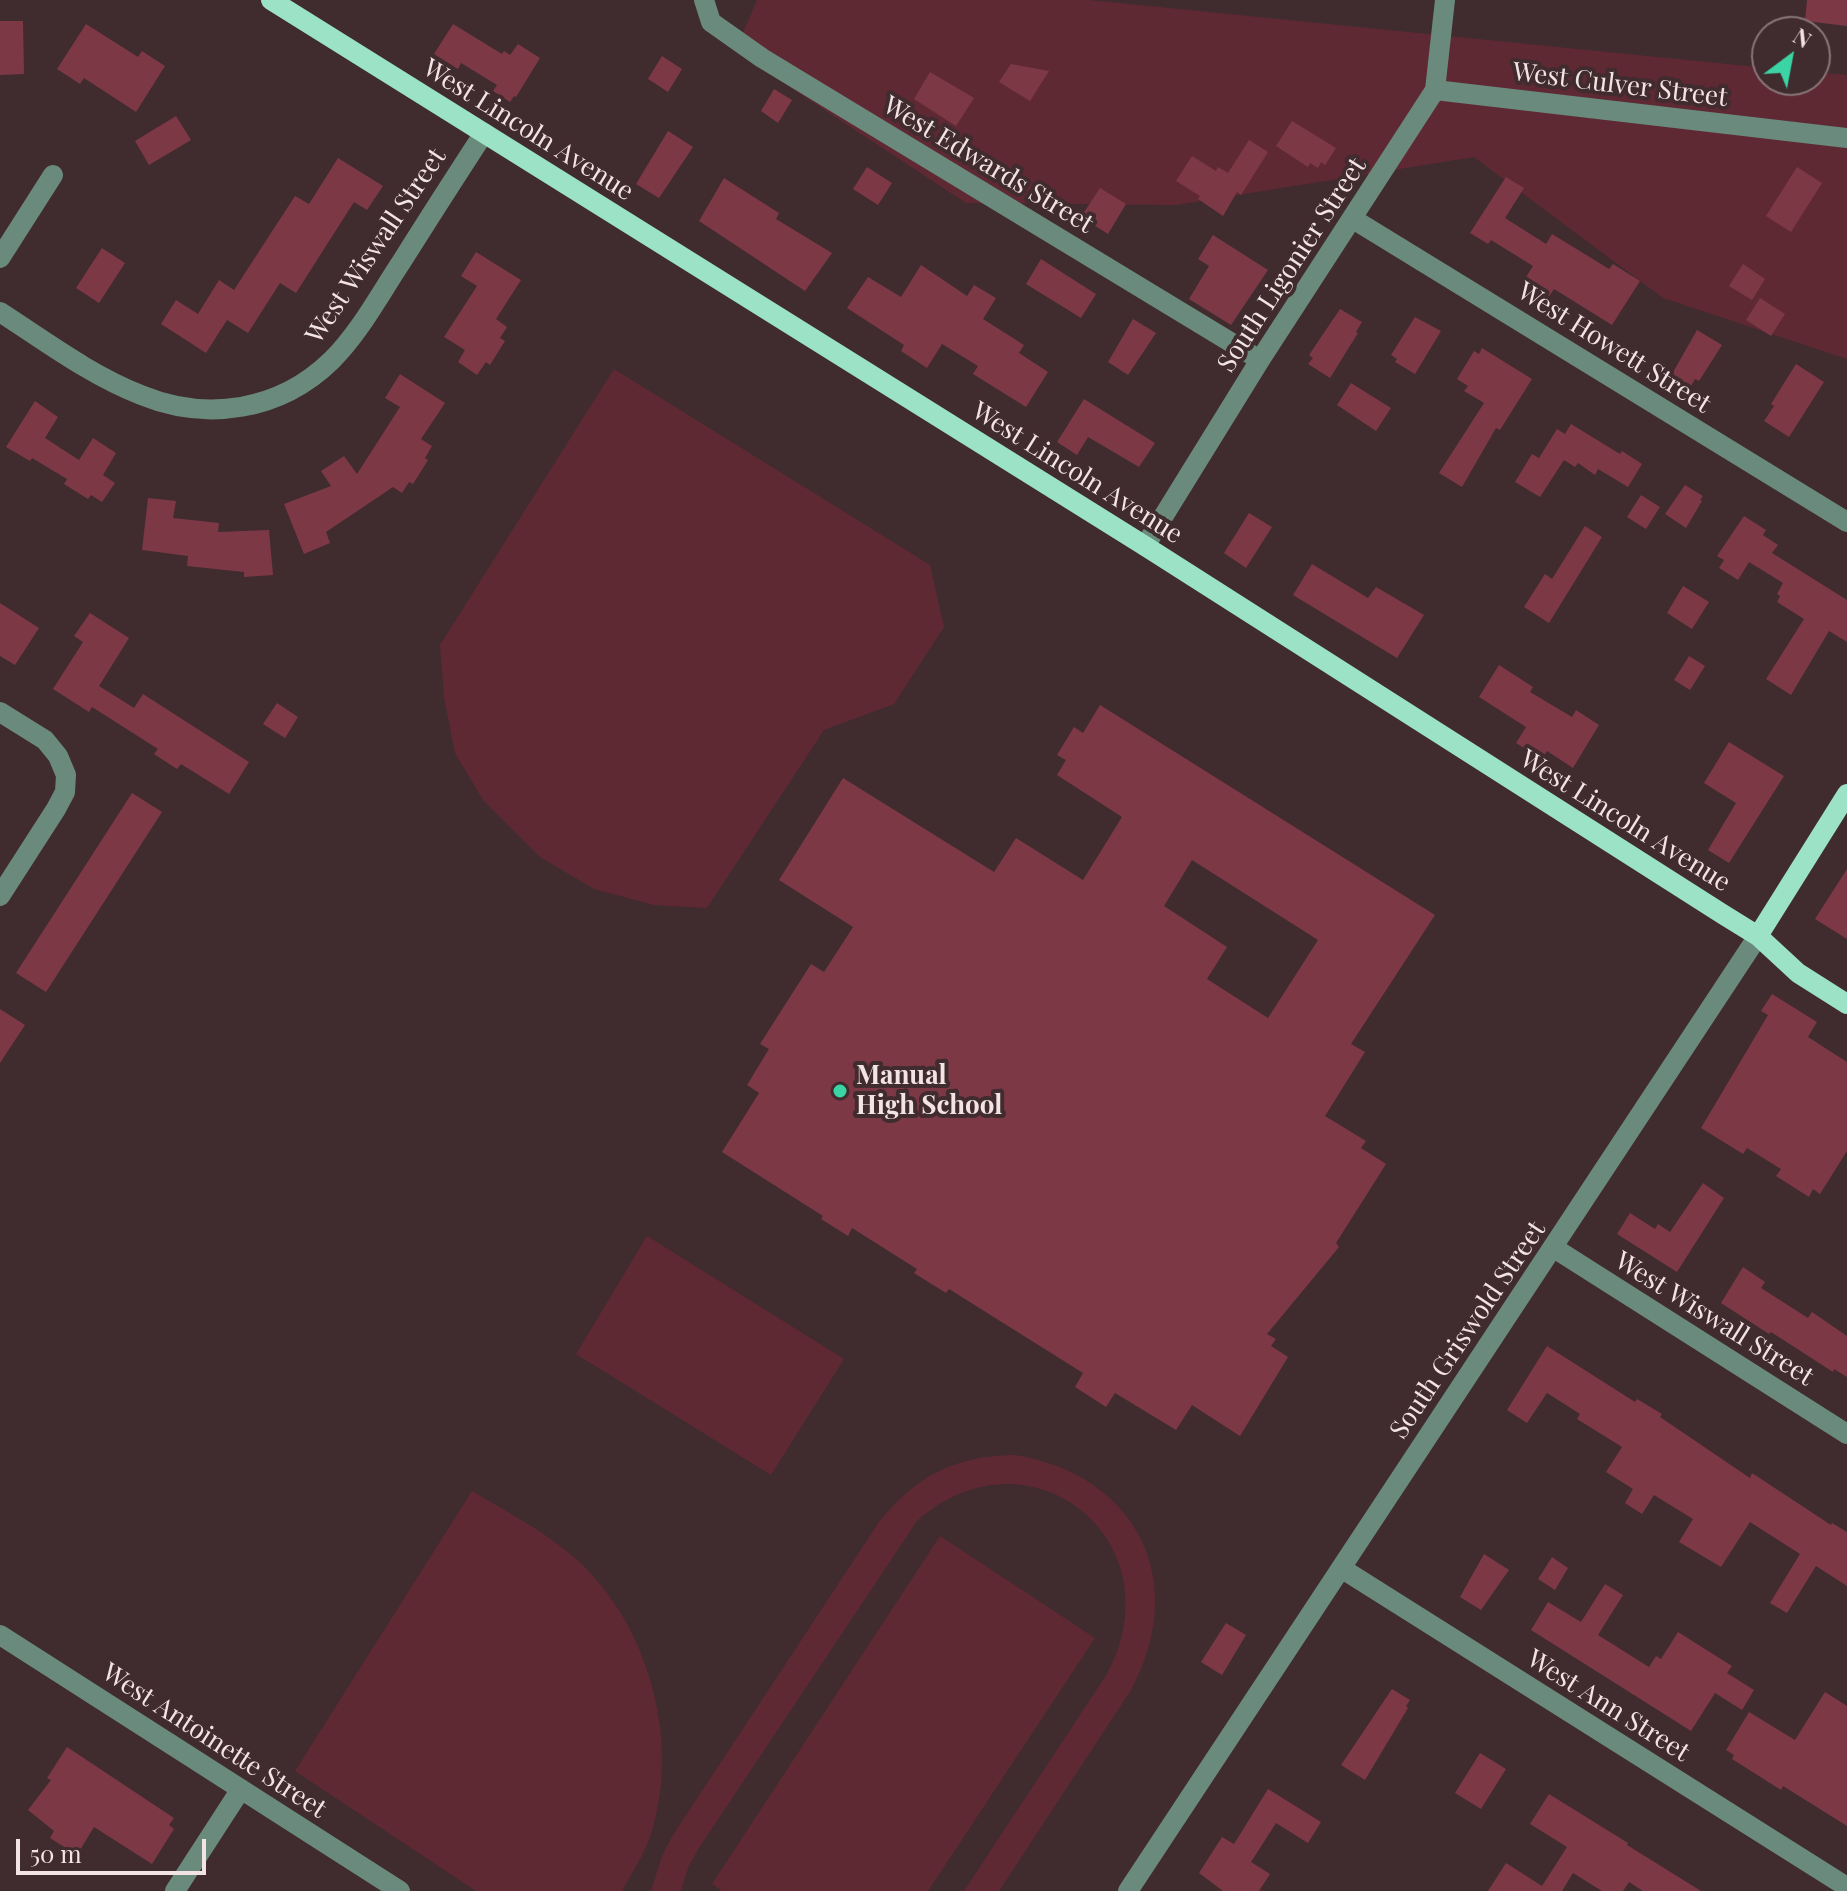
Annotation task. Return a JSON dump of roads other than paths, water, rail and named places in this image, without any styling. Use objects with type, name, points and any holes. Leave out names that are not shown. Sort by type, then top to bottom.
[{"type":"main road","name":"West Lincoln Avenue","points":[[271,0],[1145,546],[1758,936],[1798,973],[1847,1004]]},
{"type":"main road","name":"South Griswold Street","points":[[1758,936],[1847,794]]},
{"type":"street","name":"West Edwards Street","points":[[704,0],[711,22],[762,58],[1260,360]]},
{"type":"street","name":"South Ligonier Street","points":[[1145,546],[1260,360],[1435,90],[1445,0]]},
{"type":"street","name":"West Culver Street","points":[[1435,90],[1847,138]]},
{"type":"street","name":"West Wiswall Street","points":[[0,312],[93,371],[152,400],[227,410],[262,403],[307,380],[334,358],[373,305],[484,133]]},
{"type":"street","points":[[0,258],[53,175]]},
{"type":"street","name":"West Howett Street","points":[[1353,219],[1847,522]]},
{"type":"street","points":[[0,712],[45,740],[58,756],[66,775],[65,792],[56,809],[0,896]]},
{"type":"street","name":"South Griswold Street","points":[[1131,1890],[1758,936]]},
{"type":"street","name":"West Wiswall Street","points":[[1554,1248],[1847,1434]]},
{"type":"street","name":"West Ann Street","points":[[1341,1568],[1847,1887]]},
{"type":"street","name":"West Antoinette Street","points":[[0,1635],[400,1891]]},
{"type":"street","points":[[175,1891],[241,1789]]},
{"type":"place","name":"Manual High School","points":[[840,1091]]}]
